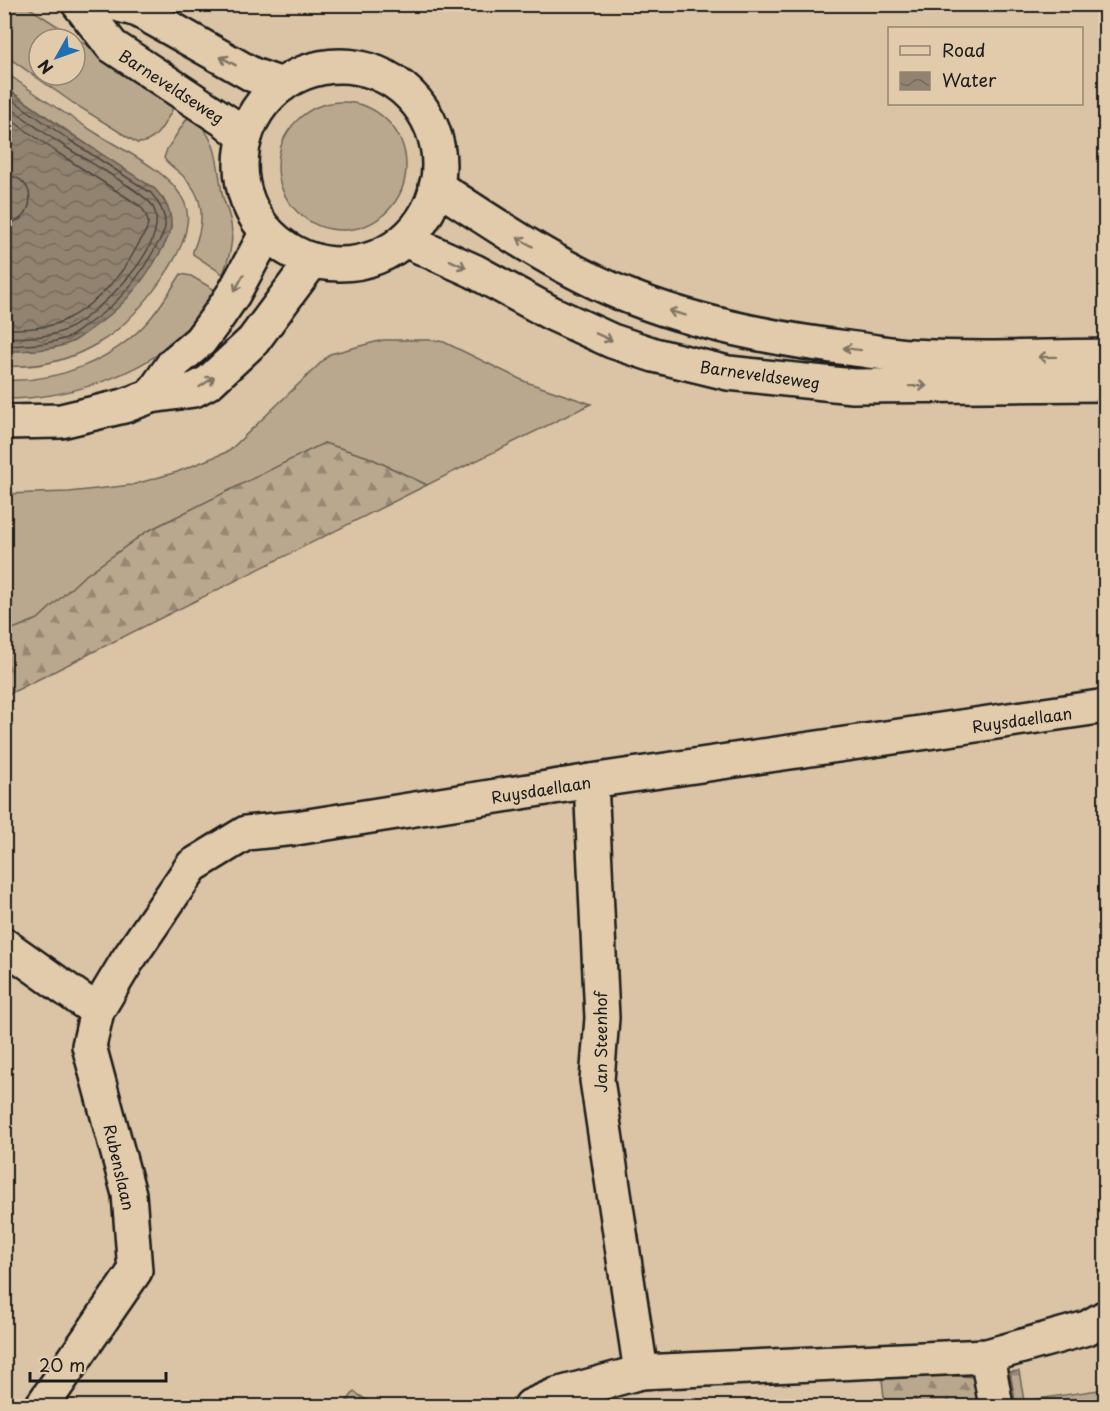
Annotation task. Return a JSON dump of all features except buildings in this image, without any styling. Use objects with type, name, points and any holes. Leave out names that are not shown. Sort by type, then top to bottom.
[{"type":"street","name":"Barneveldseweg","points":[[79,4],[112,46],[227,122],[245,137]]},
{"type":"street","points":[[116,4],[138,10],[253,75],[282,85]]},
{"type":"street","points":[[345,66],[367,69],[388,78],[406,91],[421,108],[432,128],[438,149],[439,172],[426,214],[405,240],[378,257],[356,264],[334,264],[296,254],[267,232],[255,216],[246,197],[241,178],[241,157],[245,137],[253,117],[266,99],[282,85],[301,74],[323,67],[345,66]]},
{"type":"street","points":[[436,186],[499,227],[575,271],[628,296],[674,313],[754,333],[909,356],[1106,356]]},
{"type":"street","points":[[151,396],[174,363],[200,341],[217,318],[234,293],[267,232]]},
{"type":"street","name":"Barneveldseweg","points":[[405,240],[612,341],[654,356],[728,373],[853,386],[1106,384]]},
{"type":"street","points":[[4,422],[62,421],[124,406],[151,396],[194,390],[209,382],[253,341],[313,260]]},
{"type":"street","name":"Ruysdaellaan","points":[[89,1046],[97,1011],[127,961],[192,867],[246,833],[296,828],[591,781],[1106,706]]},
{"type":"street","name":"Jan Steenhof","points":[[591,781],[602,1018],[597,1080],[641,1372]]},
{"type":"street","points":[[4,945],[97,1011]]},
{"type":"street","name":"Rubenslaan","points":[[42,1407],[135,1271],[129,1194],[89,1046]]},
{"type":"street","points":[[531,1407],[556,1395],[641,1372],[987,1356],[1087,1328],[1106,1317]]},
{"type":"street","points":[[987,1356],[996,1407]]},
{"type":"green space","points":[[5,5],[25,5],[59,27],[27,27],[27,71],[5,55]]},
{"type":"green space","points":[[87,45],[176,103],[156,135],[137,143],[50,87],[87,87]]},
{"type":"green space","points":[[5,72],[161,174],[180,194],[186,206],[187,215],[183,239],[176,256],[154,290],[127,321],[100,342],[78,354],[54,362],[30,366],[5,366],[5,351],[21,351],[150,270],[171,227],[169,210],[163,198],[5,87]]},
{"type":"green space","points":[[342,102],[367,107],[387,121],[401,141],[406,166],[401,191],[387,211],[367,225],[342,230],[317,225],[297,211],[283,191],[278,166],[283,141],[297,121],[317,107]]},
{"type":"green space","points":[[190,114],[206,132],[215,150],[223,197],[230,220],[231,244],[223,274],[193,254],[200,230],[199,201],[189,183],[164,158],[167,149]]},
{"type":"green space","points":[[181,274],[191,276],[215,290],[182,334],[165,349],[145,362],[100,383],[51,395],[5,399],[5,380],[45,378],[64,373],[119,347],[149,320]]},
{"type":"green space","points":[[383,340],[444,342],[526,382],[591,404],[427,485],[368,457],[324,443],[146,532],[82,578],[38,620],[5,632],[5,494],[69,492],[132,485],[177,472],[229,451],[330,354]]},
{"type":"green space","points":[[324,443],[368,457],[427,485],[5,696],[5,632],[38,619],[82,578],[146,532]]},
{"type":"green space","points":[[1019,1371],[1024,1401],[1105,1389],[1105,1406],[1016,1406],[1010,1372]]},
{"type":"green space","points":[[888,1372],[973,1377],[979,1406],[885,1406],[882,1379]]},
{"type":"green space","points":[[354,1392],[376,1406],[343,1406]]},
{"type":"water","points":[[4,87],[155,189],[169,211],[171,221],[171,229],[166,242],[147,274],[131,294],[112,313],[77,339],[48,349],[5,351],[4,256],[8,198],[4,197]]}]
